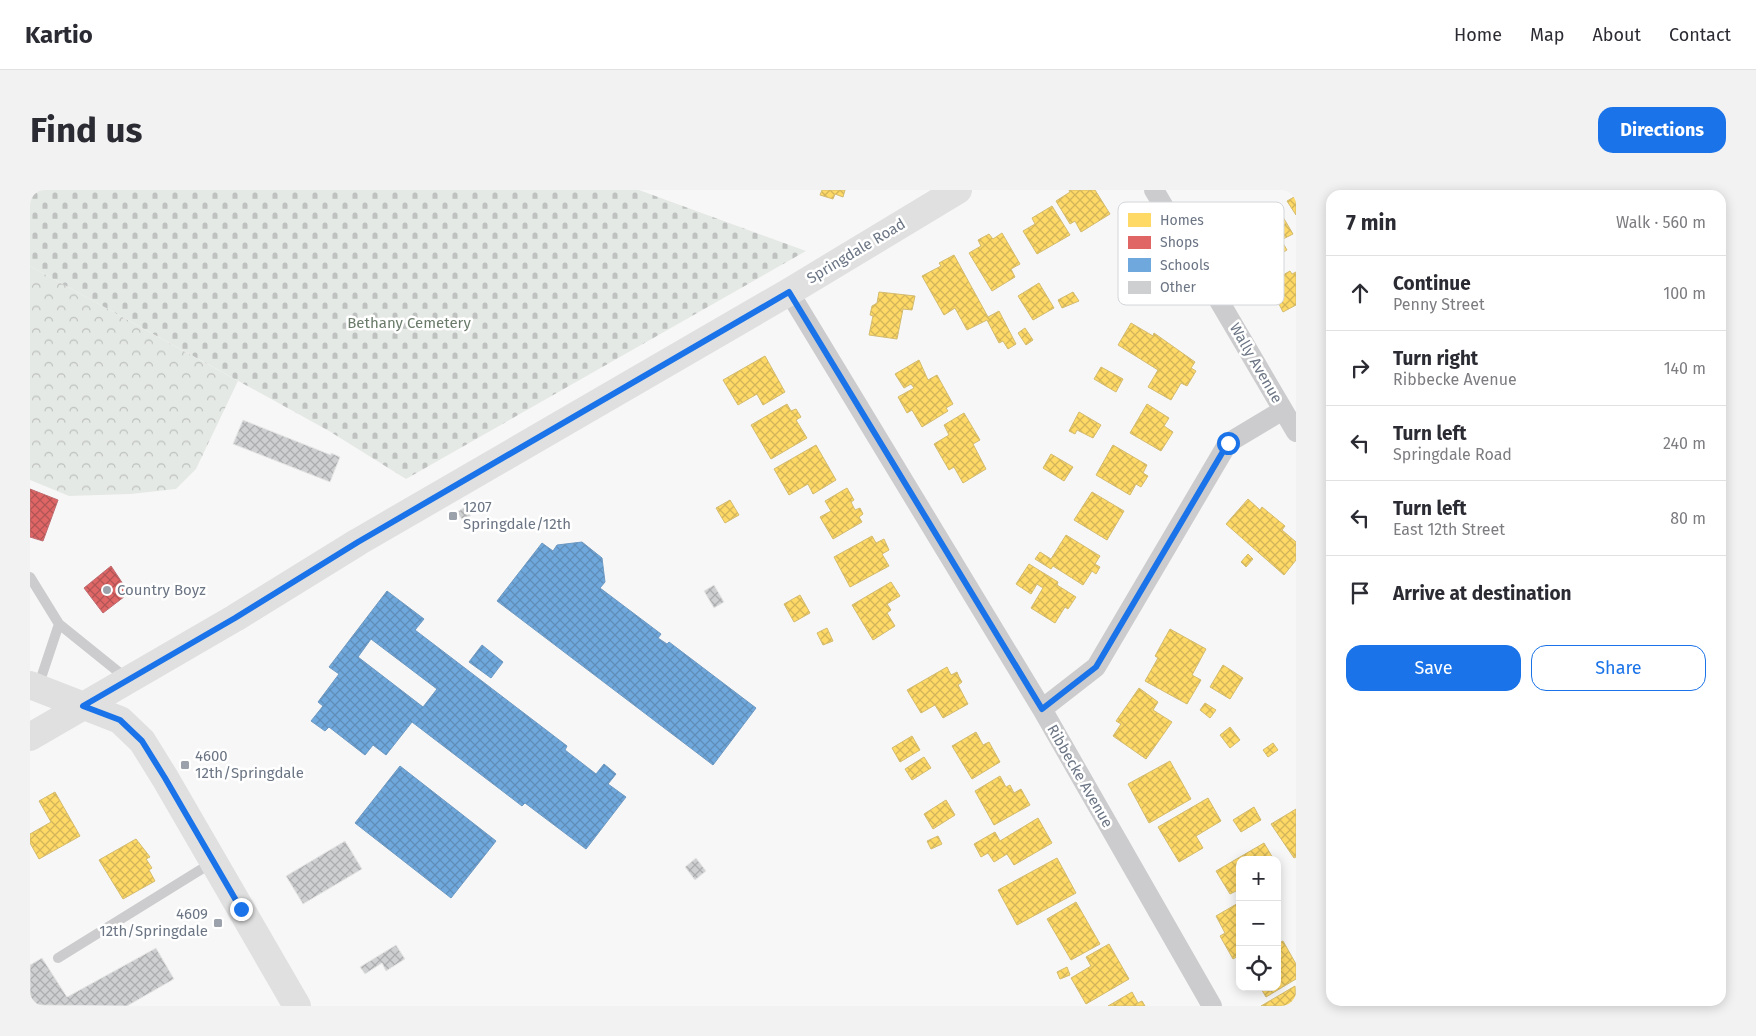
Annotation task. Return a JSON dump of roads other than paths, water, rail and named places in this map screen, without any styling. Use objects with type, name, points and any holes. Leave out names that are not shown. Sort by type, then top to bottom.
[{"type":"main road","name":"Springdale Road","points":[[30,737],[235,618],[358,542],[789,292],[958,190]]},
{"type":"main road","points":[[34,687],[120,720],[142,741],[298,1006]]},
{"type":"street","name":"Wally Avenue","points":[[1154,190],[1161,202]]},
{"type":"street","name":"Ribbecke Avenue","points":[[789,292],[1042,709],[1212,1006]]},
{"type":"street","name":"Wally Avenue","points":[[1221,305],[1296,432]]},
{"type":"street","points":[[1042,709],[1096,667],[1228,443],[1283,410]]},
{"type":"lane","points":[[30,578],[59,624],[127,679]]},
{"type":"lane","points":[[34,687],[59,624]]},
{"type":"lane","points":[[58,958],[213,862]]},
{"type":"place","name":"1207 Springdale/12th","points":[[453,516]]},
{"type":"place","name":"Country Boyz","points":[[107,590]]},
{"type":"place","name":"4600 12th/Springdale","points":[[185,765]]},
{"type":"place","name":"4609 12th/Springdale","points":[[218,923]]},
{"type":"park label","name":"Bethany Cemetery","points":[[409,323]]}]
